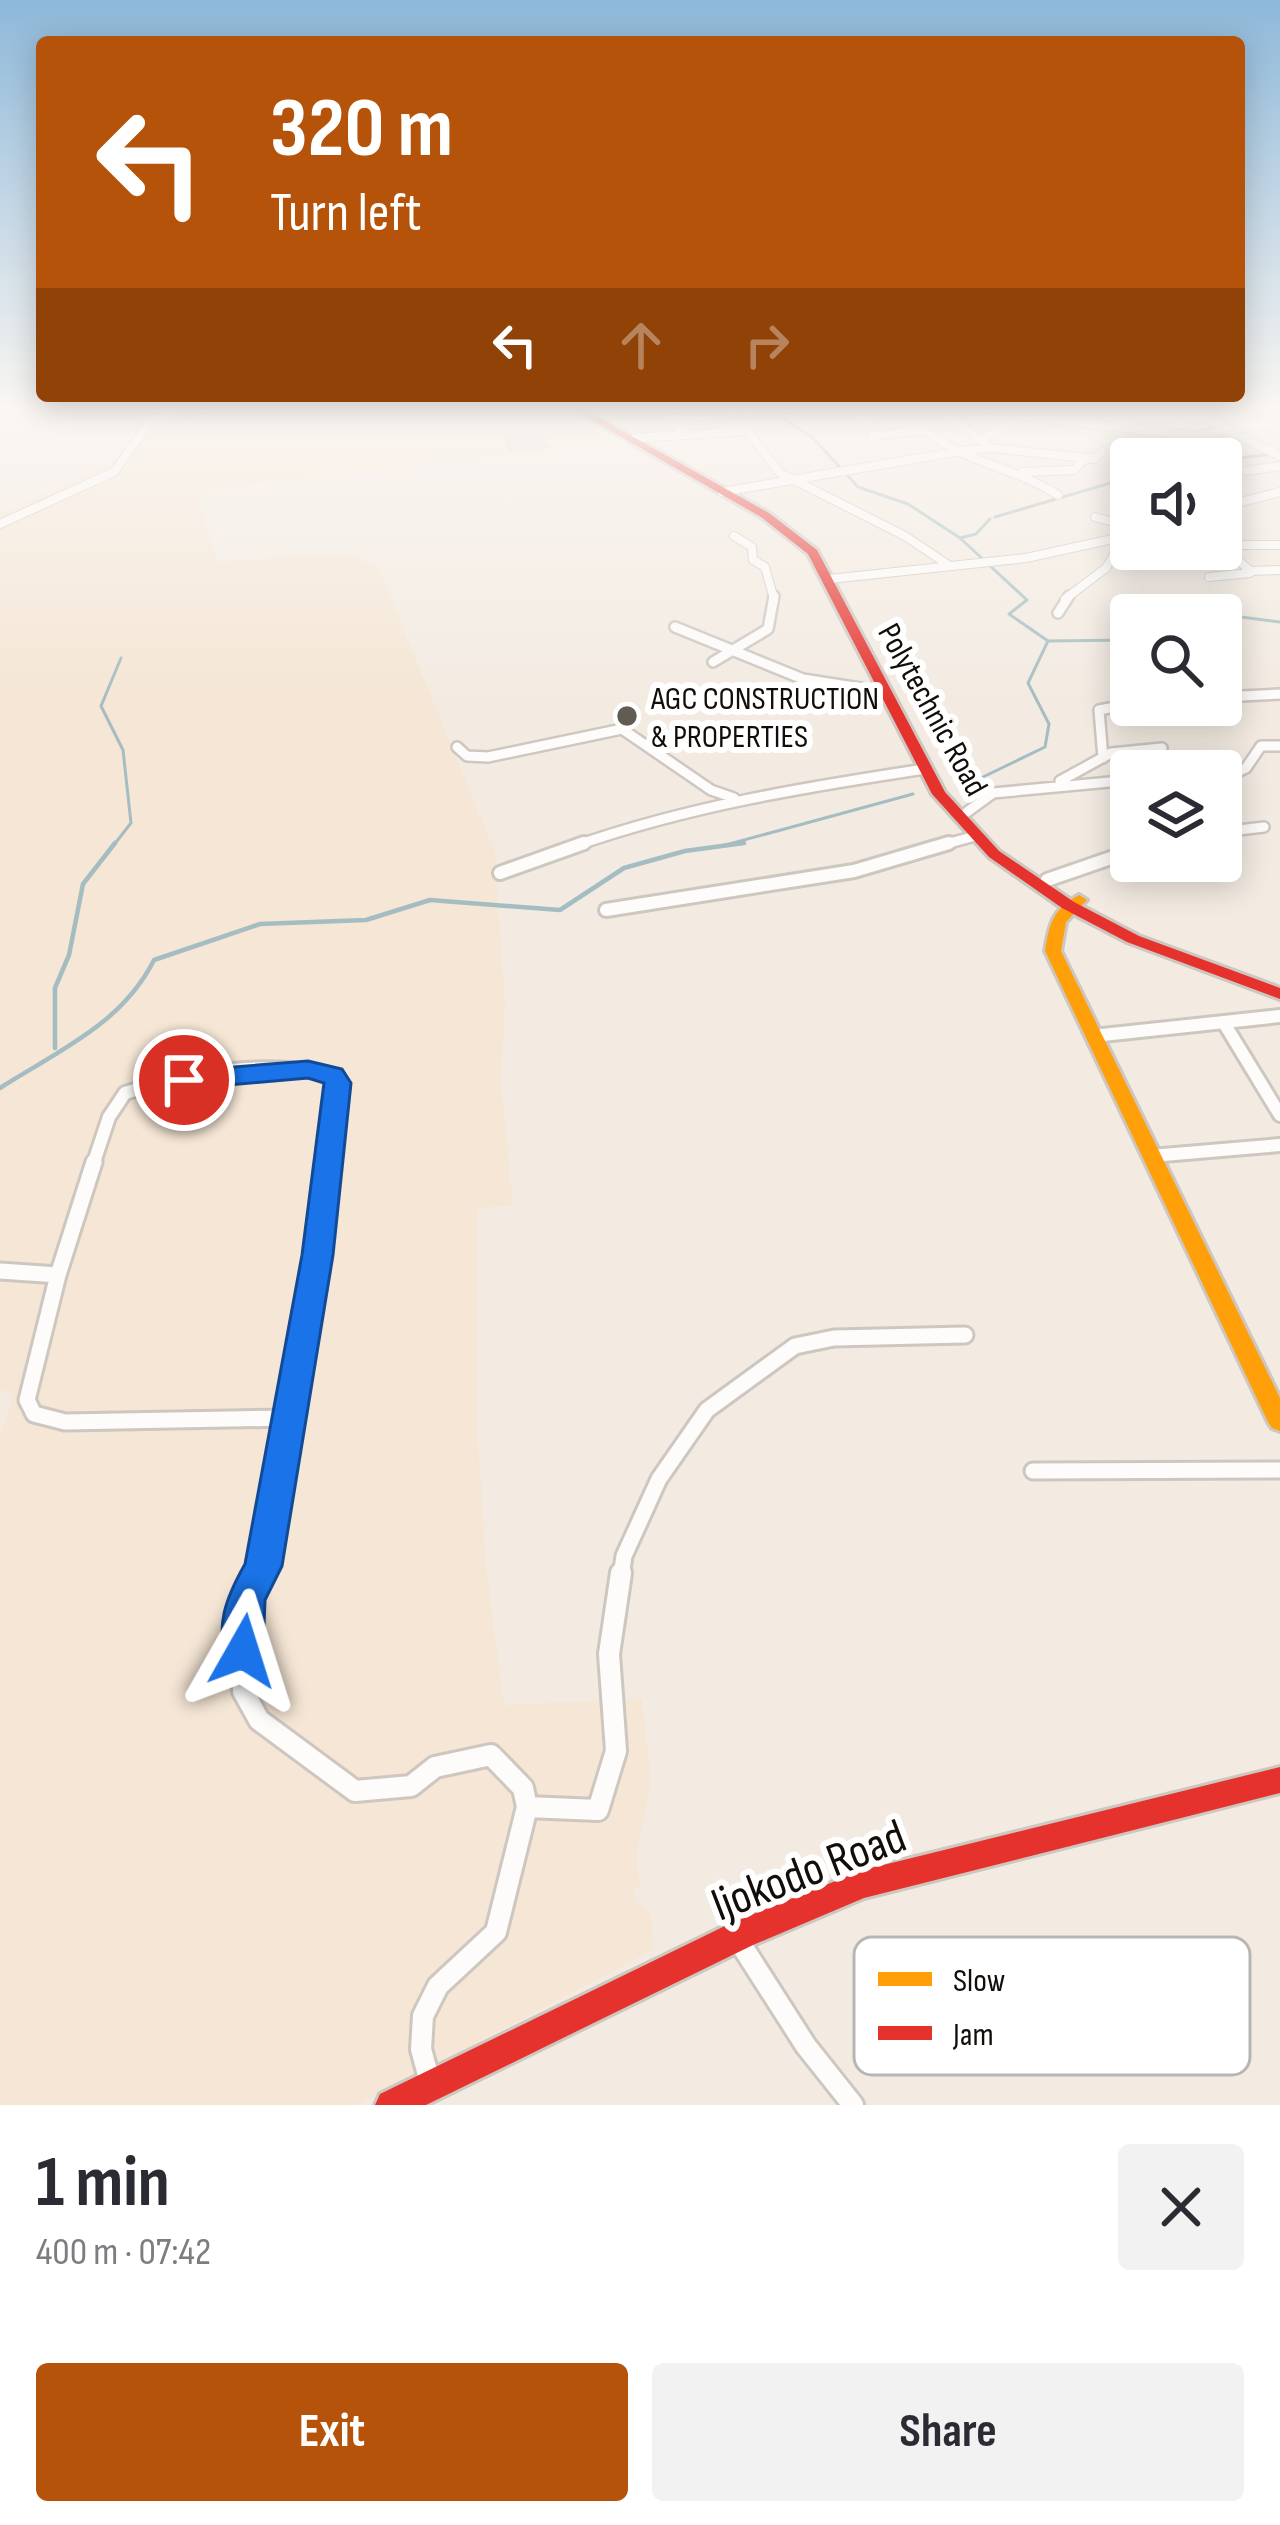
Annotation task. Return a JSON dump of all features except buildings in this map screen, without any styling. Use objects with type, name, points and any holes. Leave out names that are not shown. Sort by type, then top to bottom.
[{"type":"main road","name":"Polytechnic Road","points":[[750,504],[805,535],[835,579],[948,790],[1009,854],[1081,906],[1178,948],[1280,983]]},
{"type":"main road","name":"Polytechnic Road","points":[[835,579],[925,769],[975,836],[1081,906],[1172,957],[1280,994]]},
{"type":"main road","points":[[1081,906],[1057,924],[1053,951],[1280,1422]]},
{"type":"main road","name":"Ijokodo Road","points":[[391,2105],[735,1936],[863,1884],[950,1857],[1114,1824],[1280,1780]]},
{"type":"street","points":[[0,524],[43,504]]},
{"type":"street","points":[[843,504],[942,564],[945,578]]},
{"type":"street","points":[[1095,517],[1110,525]]},
{"type":"street","points":[[713,662],[740,651],[772,628],[777,602],[765,567],[753,560],[752,548],[734,536]]},
{"type":"street","points":[[835,579],[983,561],[1110,537]]},
{"type":"street","points":[[1242,545],[1280,545]]},
{"type":"street","points":[[1058,613],[1064,600],[1110,562]]},
{"type":"street","points":[[1242,567],[1257,573]]},
{"type":"street","points":[[1209,577],[1280,570]]},
{"type":"street","points":[[675,627],[740,651],[764,667],[839,691],[886,692]]},
{"type":"street","points":[[1242,696],[1280,694]]},
{"type":"street","points":[[1103,758],[1099,710],[1110,708]]},
{"type":"street","points":[[457,747],[467,756],[488,757],[622,729],[711,790],[734,798]]},
{"type":"street","points":[[1242,769],[1261,746],[1280,743]]},
{"type":"street","points":[[1042,788],[1120,751],[1162,748]]},
{"type":"street","points":[[500,873],[605,836],[702,813],[734,798],[925,769]]},
{"type":"street","points":[[967,812],[993,793],[1110,782]]},
{"type":"street","points":[[1242,830],[1264,827]]},
{"type":"street","points":[[606,910],[854,871],[975,836]]},
{"type":"street","points":[[1047,880],[1110,858]]},
{"type":"street","points":[[1093,1036],[1280,1016]]},
{"type":"street","points":[[1224,1023],[1280,1115]]},
{"type":"street","points":[[289,1418],[65,1422],[34,1414],[27,1400],[58,1275],[109,1117],[125,1094],[184,1080],[308,1070],[332,1075],[338,1083],[317,1255],[289,1418],[263,1566],[246,1599],[241,1624],[240,1675],[259,1720],[355,1791],[411,1786],[435,1767],[491,1755],[523,1788],[527,1807],[496,1932],[438,1985],[422,2016],[421,2049],[432,2087]]},
{"type":"street","points":[[1151,1156],[1280,1145]]},
{"type":"street","points":[[0,1271],[58,1275]]},
{"type":"street","points":[[527,1807],[598,1810],[616,1751],[609,1654],[624,1556],[659,1479],[707,1410],[795,1346],[833,1338],[964,1335]]},
{"type":"street","points":[[1033,1472],[1280,1470]]},
{"type":"street","points":[[735,1936],[806,2046],[854,2105]]},
{"type":"shaded area","points":[[23,504],[200,504],[217,562],[344,553],[378,567],[495,852],[505,1004],[501,1083],[513,1206],[477,1208],[477,1426],[486,1565],[504,1705],[642,1699],[651,1782],[637,1853],[640,1886],[634,1889],[635,1902],[651,1911],[653,1950],[358,2105],[0,2105],[0,1436],[14,1391],[0,1391],[0,515]]},
{"type":"waterway","points":[[908,504],[960,538]]},
{"type":"waterway","points":[[995,517],[1038,504]]},
{"type":"waterway","points":[[960,538],[976,534],[990,519]]},
{"type":"waterway","points":[[960,538],[1027,600],[1009,614],[1048,641]]},
{"type":"waterway","points":[[1242,617],[1280,622]]},
{"type":"waterway","points":[[1048,641],[1110,640]]},
{"type":"waterway","points":[[983,777],[1045,747],[1049,724],[1028,683],[1048,641]]},
{"type":"waterway","points":[[113,846],[131,823],[123,750],[101,706],[121,658]]},
{"type":"waterway","points":[[722,846],[913,794]]},
{"type":"waterway","points":[[55,1048],[55,988],[69,955],[83,884],[115,843]]},
{"type":"waterway","points":[[722,846],[744,843]]},
{"type":"waterway","points":[[0,1088],[107,1019],[154,960],[260,924],[366,920],[430,900],[560,910],[624,868],[722,846]]},
{"type":"traffic: slow","points":[[1079,900],[1058,921],[1053,951],[1280,1422]]},
{"type":"traffic: jam","points":[[746,504],[813,552],[939,794],[994,854],[1068,905],[1133,939],[1280,994]]},
{"type":"traffic: jam","points":[[391,2105],[742,1934],[863,1884],[1280,1780]]},
{"type":"place","name":"AGC CONSTRUCTION & PROPERTIES","points":[[627,716]]},
{"type":"route","points":[[184,1080],[308,1070],[332,1075],[338,1083],[317,1255],[263,1566],[246,1599],[241,1624],[243,1651]]}]
